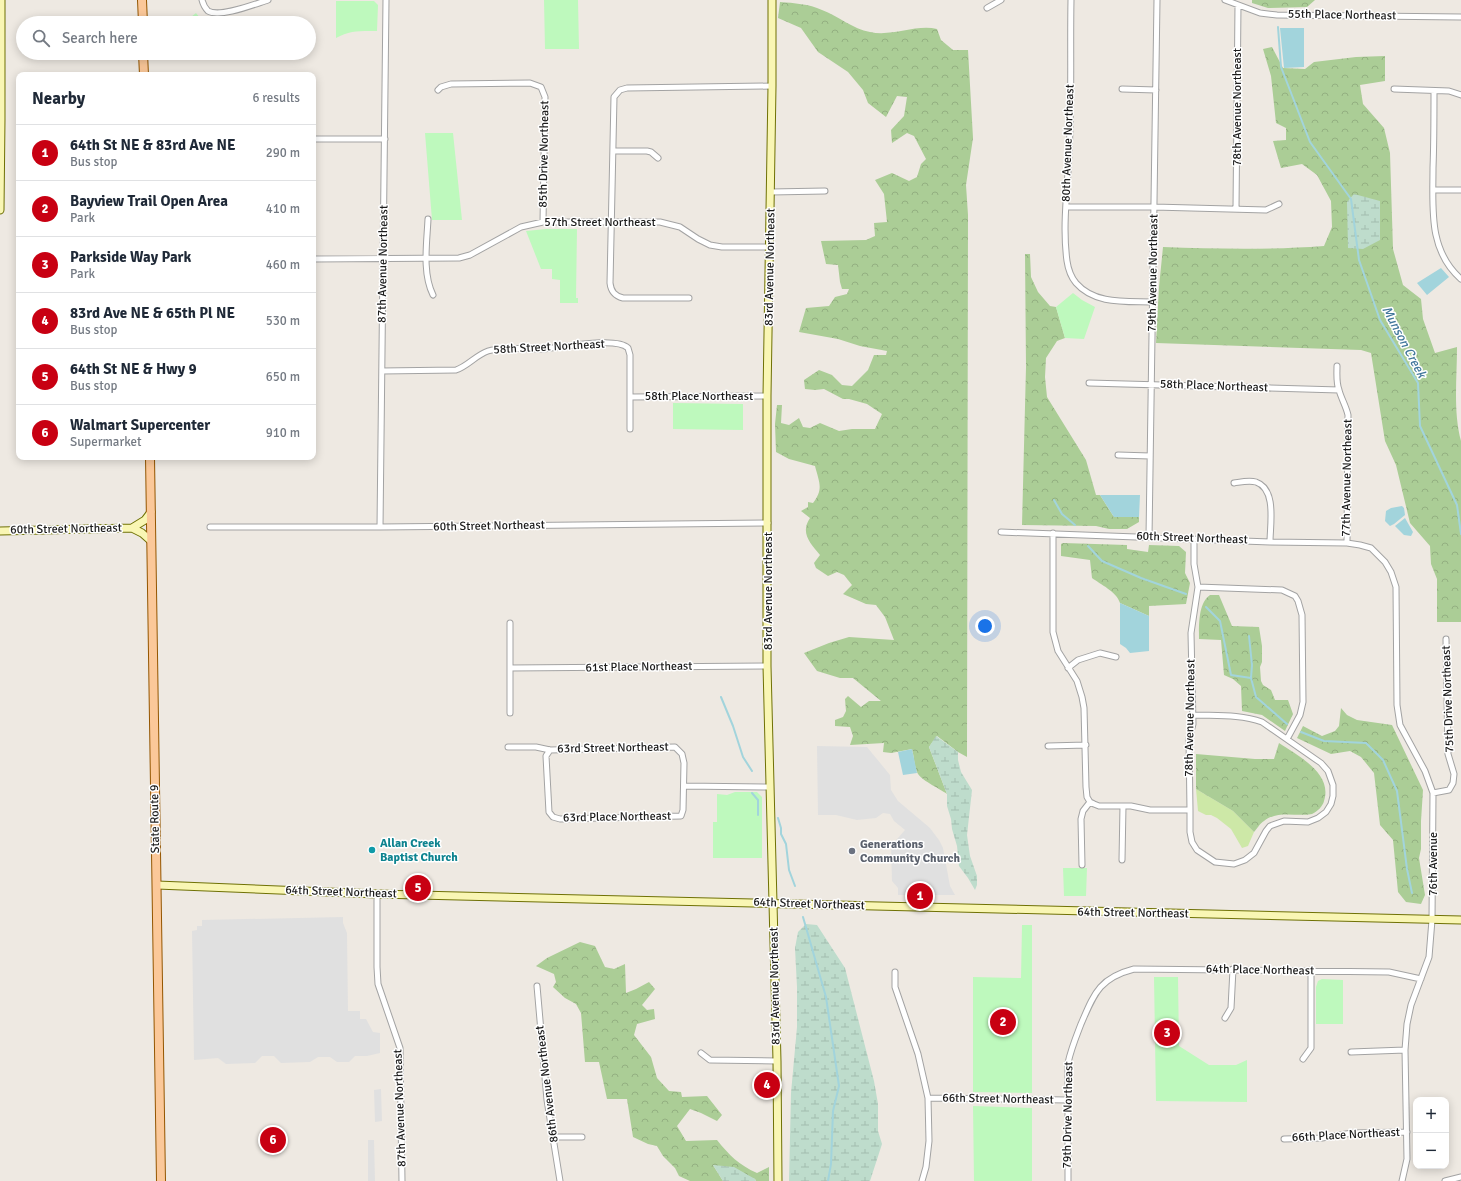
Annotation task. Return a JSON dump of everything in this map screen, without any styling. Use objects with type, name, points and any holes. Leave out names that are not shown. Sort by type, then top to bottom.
[{"type":"main road","points":[[142,0],[143,16]]},
{"type":"main road","points":[[143,60],[144,72]]},
{"type":"main road","name":"State Route 9","points":[[150,460],[161,1181]]},
{"type":"street","points":[[0,210],[1,0]]},
{"type":"street","points":[[202,0],[204,6],[212,12],[230,11],[268,0]]},
{"type":"street","name":"87th Avenue Northeast","points":[[380,527],[386,0]]},
{"type":"street","name":"83rd Avenue Northeast","points":[[772,0],[771,192],[767,396],[767,666],[778,1181]]},
{"type":"street","points":[[987,8],[1001,0]]},
{"type":"street","name":"80th Avenue Northeast","points":[[1071,0],[1070,145],[1067,177],[1066,259],[1070,272],[1077,283],[1088,292],[1106,300],[1153,302]]},
{"type":"street","name":"79th Avenue Northeast","points":[[1149,537],[1157,0]]},
{"type":"street","name":"55th Place Northeast","points":[[1225,0],[1260,13],[1277,15],[1461,17]]},
{"type":"street","name":"78th Avenue Northeast","points":[[1236,208],[1238,5]]},
{"type":"street","name":"85th Drive Northeast","points":[[438,90],[441,87],[451,84],[530,83],[541,87],[545,97],[543,222]]},
{"type":"street","points":[[689,298],[623,298],[614,294],[611,288],[613,102],[615,95],[623,89],[772,86]]},
{"type":"street","points":[[1122,89],[1156,90]]},
{"type":"street","points":[[1394,89],[1449,91],[1461,95]]},
{"type":"street","points":[[1434,91],[1433,217],[1436,240],[1444,259],[1452,272],[1461,280]]},
{"type":"street","points":[[316,139],[385,139]]},
{"type":"street","points":[[612,151],[646,151],[651,152],[658,158]]},
{"type":"street","points":[[1433,190],[1461,190]]},
{"type":"street","points":[[771,192],[825,192]]},
{"type":"street","points":[[1066,206],[1236,208],[1266,210],[1279,204]]},
{"type":"street","points":[[428,218],[426,276],[434,295]]},
{"type":"street","name":"57th Street Northeast","points":[[316,259],[427,259],[464,257],[521,228],[543,222],[668,223],[680,227],[710,245],[722,247],[770,247]]},
{"type":"street","name":"58th Street Northeast","points":[[382,371],[456,370],[465,366],[483,353],[494,350],[544,349],[578,344],[617,344],[628,348],[630,355],[630,397]]},
{"type":"street","name":"77th Avenue Northeast","points":[[1337,366],[1339,390],[1348,415],[1347,543]]},
{"type":"street","name":"58th Place Northeast","points":[[1089,383],[1339,390]]},
{"type":"street","name":"58th Place Northeast","points":[[630,397],[767,396]]},
{"type":"street","points":[[630,397],[630,429]]},
{"type":"street","points":[[1118,455],[1150,456]]},
{"type":"street","points":[[1234,483],[1256,482],[1266,489],[1270,496],[1270,542]]},
{"type":"street","points":[[132,528],[145,520],[151,512]]},
{"type":"street","name":"60th Street Northeast","points":[[210,527],[380,527],[768,523]]},
{"type":"street","name":"60th Street Northeast","points":[[0,531],[132,528],[142,533],[151,541]]},
{"type":"street","name":"60th Street Northeast","points":[[1001,532],[1270,542],[1347,543],[1371,548],[1379,556]]},
{"type":"street","points":[[1053,533],[1053,632],[1058,651],[1077,681],[1082,697],[1086,745],[1087,797],[1090,802],[1099,806],[1122,806],[1150,810],[1190,810]]},
{"type":"street","name":"78th Avenue Northeast","points":[[1194,538],[1194,564],[1198,587],[1191,633],[1193,724],[1189,739],[1190,832],[1192,842],[1197,850],[1215,862],[1234,864],[1245,860],[1254,853],[1270,826],[1284,821],[1308,822],[1318,818],[1326,812],[1331,804],[1333,796],[1333,785],[1328,771],[1321,763],[1287,739]]},
{"type":"street","name":"76th Avenue","points":[[1379,556],[1391,572],[1396,587],[1398,718],[1400,725],[1429,780],[1433,794],[1432,920],[1429,957],[1410,1006],[1407,1024],[1405,1050],[1407,1159],[1402,1181]]},
{"type":"street","points":[[1193,715],[1240,716],[1251,718],[1262,722],[1287,739],[1300,715],[1304,693],[1302,615],[1295,596],[1290,592],[1273,589],[1198,587]]},
{"type":"street","points":[[510,623],[510,713]]},
{"type":"street","name":"75th Drive Northeast","points":[[1433,794],[1449,790],[1453,784],[1454,774],[1448,754],[1446,639]]},
{"type":"street","points":[[1068,668],[1078,660],[1094,655],[1100,654],[1116,657]]},
{"type":"street","name":"61st Place Northeast","points":[[510,668],[767,666]]},
{"type":"street","points":[[1048,746],[1086,745]]},
{"type":"street","points":[[508,747],[536,746],[550,750]]},
{"type":"street","name":"63rd Street Northeast","points":[[550,750],[675,747],[682,754],[684,762],[684,786]]},
{"type":"street","name":"63rd Place Northeast","points":[[550,750],[546,756],[549,812],[553,817],[560,819],[681,816],[683,810],[684,786]]},
{"type":"street","points":[[684,786],[770,787]]},
{"type":"street","points":[[1082,865],[1081,819],[1083,811],[1090,802]]},
{"type":"street","points":[[1122,806],[1122,860]]},
{"type":"street","name":"64th Street Northeast","points":[[157,885],[377,894],[1461,920]]},
{"type":"street","name":"87th Avenue Northeast","points":[[377,894],[378,984],[400,1048],[402,1181]]},
{"type":"street","name":"64th Place Northeast","points":[[1102,984],[1122,972],[1134,969],[1389,972],[1421,979]]},
{"type":"street","points":[[1225,1018],[1231,1008],[1233,969]]},
{"type":"street","points":[[1303,1059],[1311,1048],[1311,970]]},
{"type":"street","points":[[895,972],[895,987],[918,1054],[928,1098],[929,1140],[926,1167],[922,1181]]},
{"type":"street","name":"79th Drive Northeast","points":[[1068,1181],[1068,1062],[1071,1049],[1091,1000],[1102,984]]},
{"type":"street","name":"86th Avenue Northeast","points":[[537,986],[547,1100],[560,1181]]},
{"type":"street","points":[[1351,1052],[1405,1050]]},
{"type":"street","points":[[701,1053],[710,1060],[776,1061]]},
{"type":"street","name":"66th Street Northeast","points":[[928,1098],[1068,1100]]},
{"type":"street","name":"66th Place Northeast","points":[[1284,1139],[1322,1138],[1352,1133],[1407,1132]]},
{"type":"street","points":[[553,1137],[582,1137]]},
{"type":"street","points":[[1445,1181],[1461,1177]]},
{"type":"green space","points":[[544,0],[578,0],[579,49],[545,49]]},
{"type":"green space","points":[[1252,0],[1315,0],[1307,7],[1268,8],[1252,3]]},
{"type":"green space","points":[[336,1],[374,1],[378,5],[377,31],[351,32],[336,38]]},
{"type":"green space","points":[[780,2],[812,6],[858,28],[870,32],[887,33],[921,28],[937,29],[941,40],[953,50],[968,50],[973,138],[966,185],[968,215],[967,757],[937,736],[929,747],[947,794],[919,775],[915,766],[912,749],[891,753],[883,752],[884,743],[850,745],[853,736],[850,727],[835,726],[835,720],[843,717],[846,711],[845,699],[848,696],[861,707],[869,701],[881,701],[853,678],[840,678],[817,671],[804,653],[849,637],[894,640],[885,617],[876,605],[866,604],[843,594],[852,585],[844,575],[837,572],[828,576],[816,568],[814,563],[820,555],[810,542],[806,533],[807,523],[810,518],[801,511],[808,507],[808,502],[813,503],[819,494],[820,485],[815,466],[789,459],[776,452],[775,424],[777,405],[782,405],[781,423],[789,425],[799,418],[803,427],[810,428],[820,423],[839,431],[852,429],[875,429],[882,414],[867,404],[849,399],[843,399],[824,389],[805,389],[804,380],[819,370],[832,375],[842,385],[852,386],[868,370],[874,355],[886,355],[887,351],[860,346],[838,339],[799,332],[806,308],[829,306],[835,297],[847,294],[849,289],[842,289],[838,265],[826,264],[821,241],[866,240],[875,236],[874,223],[887,222],[884,194],[875,180],[892,173],[909,181],[917,177],[921,164],[926,159],[914,136],[907,133],[892,143],[891,130],[904,116],[907,97],[897,96],[886,117],[868,103],[863,90],[848,72],[818,52],[801,28],[778,18]]},
{"type":"green space","points":[[1272,47],[1283,68],[1305,69],[1314,62],[1356,57],[1385,56],[1385,81],[1360,85],[1363,104],[1384,128],[1390,153],[1393,249],[1403,285],[1421,299],[1423,319],[1435,353],[1457,347],[1456,406],[1461,441],[1461,622],[1437,622],[1437,579],[1431,564],[1430,546],[1410,523],[1396,465],[1385,441],[1371,353],[1361,350],[1156,343],[1163,247],[1244,249],[1324,246],[1332,227],[1331,201],[1317,175],[1302,164],[1281,168],[1273,141],[1286,140],[1286,128],[1276,123],[1271,76],[1263,49]]},
{"type":"green space","points":[[425,133],[453,133],[462,220],[432,220]]},
{"type":"green space","points":[[1354,194],[1380,201],[1380,240],[1363,249],[1348,248],[1347,202]]},
{"type":"green space","points":[[546,229],[577,229],[576,298],[578,298],[578,303],[560,303],[560,280],[552,279],[552,269],[541,269],[526,231]]},
{"type":"green space","points":[[1025,254],[1030,254],[1031,277],[1038,292],[1050,306],[1056,307],[1065,338],[1057,341],[1046,358],[1045,377],[1047,397],[1086,460],[1096,495],[1100,495],[1114,517],[1139,517],[1139,522],[1127,529],[1109,529],[1096,526],[1022,525],[1026,367]]},
{"type":"green space","points":[[1073,293],[1095,307],[1084,339],[1065,338],[1056,307]]},
{"type":"green space","points":[[673,403],[743,404],[743,430],[673,429]]},
{"type":"green space","points":[[1061,544],[1127,545],[1127,549],[1148,552],[1149,545],[1179,546],[1186,552],[1185,573],[1190,583],[1186,604],[1149,606],[1149,616],[1120,603],[1112,592],[1092,578],[1090,560],[1061,556]]},
{"type":"green space","points":[[1210,595],[1219,595],[1232,626],[1259,627],[1262,646],[1262,662],[1260,667],[1261,681],[1263,685],[1271,690],[1275,700],[1288,700],[1293,714],[1285,731],[1262,715],[1242,711],[1241,686],[1233,679],[1224,675],[1221,640],[1199,639],[1201,609],[1203,603]]},
{"type":"green space","points":[[1341,708],[1347,715],[1357,720],[1392,725],[1423,790],[1421,849],[1419,858],[1425,895],[1421,904],[1406,902],[1398,892],[1393,840],[1380,825],[1374,773],[1361,757],[1350,751],[1331,754],[1297,738],[1303,726],[1322,736],[1335,731],[1339,726]]},
{"type":"green space","points":[[936,736],[958,752],[961,772],[972,790],[967,835],[970,856],[977,876],[977,885],[975,890],[959,866],[957,846],[947,806],[947,794],[929,747]]},
{"type":"green space","points":[[1279,743],[1312,766],[1319,774],[1323,782],[1325,791],[1324,801],[1321,807],[1314,813],[1306,815],[1287,814],[1275,816],[1263,822],[1254,832],[1233,811],[1196,789],[1196,754],[1255,759],[1274,759]]},
{"type":"green space","points":[[1196,789],[1233,811],[1254,832],[1248,846],[1242,848],[1231,829],[1217,818],[1198,811]]},
{"type":"green space","points":[[735,792],[757,792],[762,797],[762,858],[713,858],[713,822],[717,822],[717,794],[727,795]]},
{"type":"green space","points":[[1063,868],[1087,868],[1086,896],[1064,896]]},
{"type":"green space","points":[[806,924],[817,925],[845,968],[874,1081],[878,1104],[878,1131],[882,1144],[870,1181],[789,1181],[791,1093],[797,1027],[795,948],[798,932]]},
{"type":"green space","points":[[1022,925],[1032,925],[1032,1093],[973,1092],[973,977],[1021,978]]},
{"type":"green space","points":[[580,942],[595,946],[605,967],[614,969],[625,964],[626,993],[649,982],[655,989],[642,1005],[647,1010],[654,1009],[655,1019],[637,1024],[634,1035],[651,1057],[657,1078],[669,1091],[681,1092],[682,1097],[707,1096],[722,1115],[717,1121],[690,1109],[677,1126],[686,1141],[717,1140],[745,1167],[757,1173],[769,1167],[769,1181],[756,1181],[755,1179],[713,1165],[723,1181],[690,1181],[679,1176],[675,1168],[663,1156],[657,1146],[648,1144],[633,1137],[627,1099],[607,1099],[599,1062],[585,1062],[581,1013],[576,1004],[565,998],[553,987],[556,982],[554,974],[536,966],[547,958]]},
{"type":"green space","points":[[1154,977],[1178,977],[1179,1046],[1209,1065],[1236,1065],[1247,1060],[1247,1102],[1156,1101]]},
{"type":"green space","points":[[1322,979],[1343,980],[1343,1024],[1316,1024],[1316,987],[1318,981]]},
{"type":"green space","points":[[973,1106],[1032,1108],[1032,1181],[974,1181]]},
{"type":"green space","points":[[713,1165],[734,1167],[756,1181],[723,1181]]},
{"type":"shaded area","points":[[817,746],[867,747],[890,775],[891,790],[898,801],[930,828],[939,840],[943,848],[950,886],[955,895],[898,895],[898,888],[892,881],[891,846],[905,830],[894,821],[890,814],[883,813],[876,818],[857,820],[836,815],[818,815]]},
{"type":"shaded area","points":[[343,917],[343,923],[347,933],[348,1011],[360,1011],[360,1019],[366,1019],[373,1032],[380,1033],[380,1053],[367,1056],[355,1056],[349,1062],[337,1062],[330,1057],[318,1057],[310,1062],[281,1063],[274,1056],[262,1056],[255,1063],[226,1064],[218,1058],[194,1060],[192,931],[197,930],[197,926],[202,926],[202,920]]},
{"type":"shaded area","points":[[381,1089],[382,1121],[375,1122],[374,1090]]},
{"type":"shaded area","points":[[368,1140],[374,1140],[375,1181],[368,1181]]},
{"type":"water","points":[[1280,28],[1304,28],[1304,67],[1284,68]]},
{"type":"water","points":[[1441,268],[1449,277],[1427,295],[1417,283]]},
{"type":"water","points":[[1100,495],[1140,495],[1139,517],[1114,517]]},
{"type":"water","points":[[1402,506],[1404,508],[1405,515],[1390,526],[1385,521],[1386,511],[1391,508]]},
{"type":"water","points":[[1405,518],[1413,532],[1411,536],[1404,535],[1395,526]]},
{"type":"water","points":[[1120,603],[1149,616],[1149,651],[1130,653],[1120,644]]},
{"type":"water","points":[[912,749],[917,773],[903,775],[898,752]]},
{"type":"waterway","name":"Munson Creek","points":[[1278,27],[1281,67],[1310,142],[1351,199],[1359,260],[1380,320],[1418,383],[1420,426],[1457,505],[1461,534]]},
{"type":"waterway","points":[[1054,500],[1062,514],[1075,525]]},
{"type":"waterway","points":[[1088,546],[1102,561],[1141,578],[1186,594]]},
{"type":"waterway","points":[[1206,607],[1220,621],[1231,675],[1251,678],[1256,697],[1287,724]]},
{"type":"waterway","points":[[1249,636],[1252,665],[1251,678]]},
{"type":"waterway","points":[[721,697],[733,726],[743,757],[752,771]]},
{"type":"waterway","points":[[1301,732],[1324,741],[1366,743],[1383,760],[1397,791],[1407,869],[1412,893]]},
{"type":"waterway","points":[[752,793],[758,800],[758,815]]},
{"type":"waterway","points":[[778,818],[781,834],[786,844],[789,870],[795,886]]},
{"type":"waterway","points":[[803,917],[826,997],[839,1086],[833,1111],[831,1164],[828,1181]]},
{"type":"place","name":"Allan Creek Baptist Church","points":[[372,850]]},
{"type":"place","name":"Generations Community Church","points":[[852,851]]},
{"type":"place","name":"64th St NE & Hwy 9","points":[[418,888]]},
{"type":"place","name":"64th St NE & 83rd Ave NE","points":[[920,896]]},
{"type":"place","name":"Bayview Trail Open Area","points":[[1003,1022]]},
{"type":"place","name":"Parkside Way Park","points":[[1167,1033]]},
{"type":"place","name":"83rd Ave NE & 65th Pl NE","points":[[767,1085]]},
{"type":"place","name":"Walmart Supercenter","points":[[273,1140]]}]
